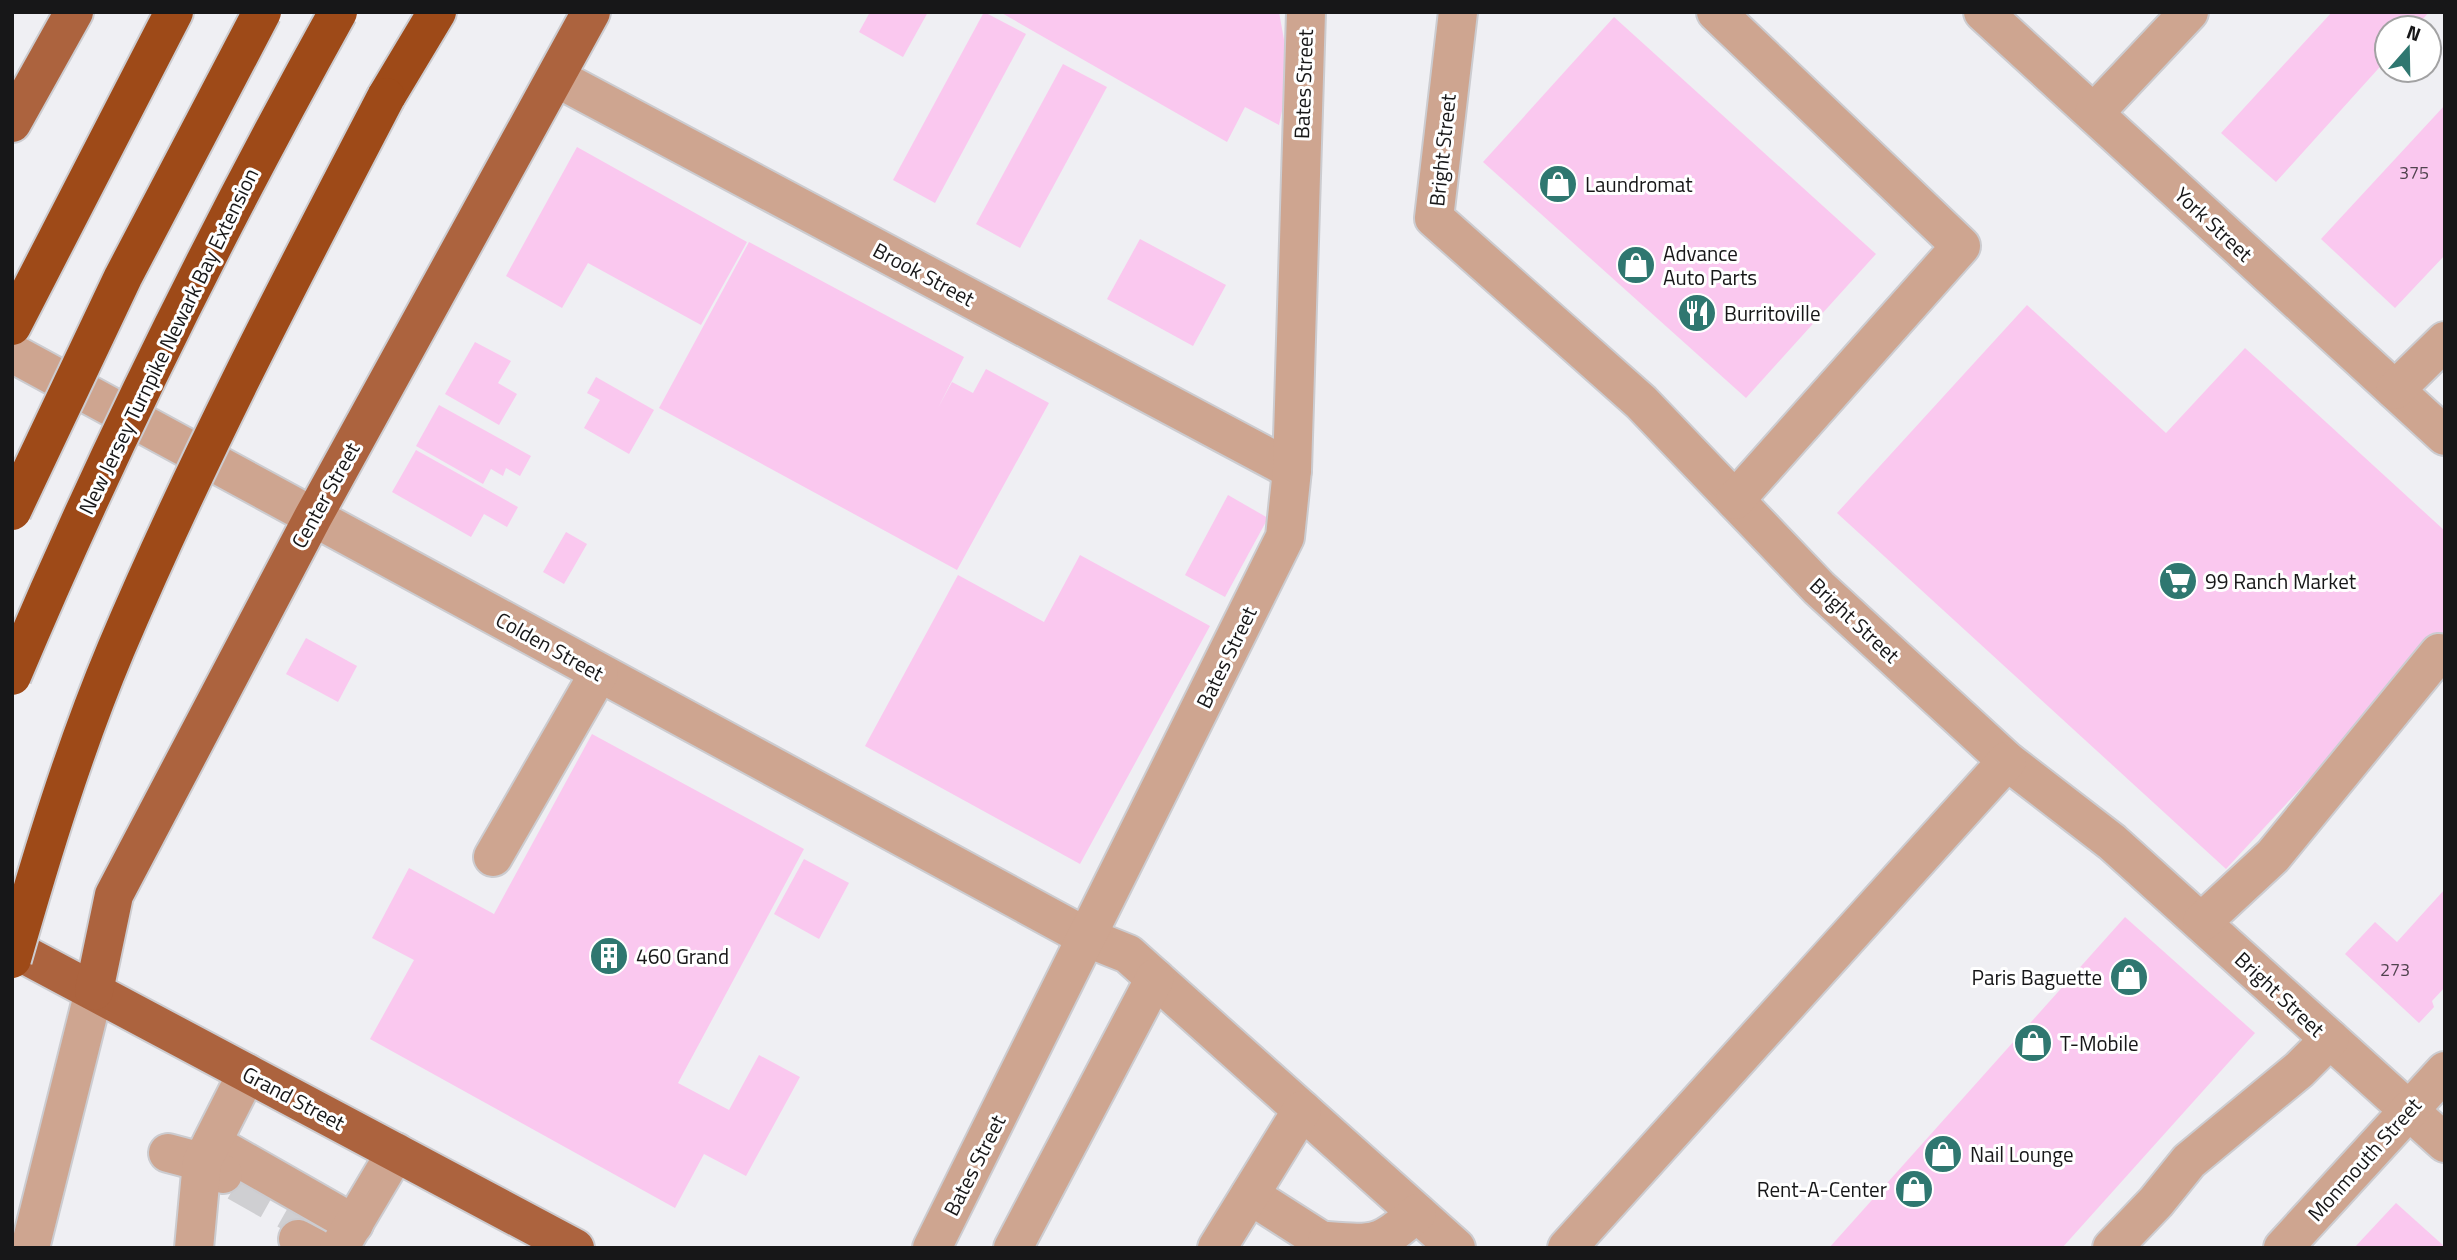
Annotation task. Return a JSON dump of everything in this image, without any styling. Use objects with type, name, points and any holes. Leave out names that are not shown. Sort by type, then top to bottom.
[{"type":"highway","points":[[12,326],[174,12]]},
{"type":"highway","points":[[12,511],[129,265],[262,12]]},
{"type":"highway","name":"New Jersey Turnpike Newark Bay Extension","points":[[12,676],[83,512],[173,323],[256,161],[338,12]]},
{"type":"highway","points":[[12,960],[47,837],[116,651],[185,495],[272,315],[386,97],[436,12]]},
{"type":"main road","points":[[12,123],[74,12]]},
{"type":"main road","name":"Center Street","points":[[94,991],[114,894],[313,517],[591,12]]},
{"type":"main road","name":"Grand Street","points":[[12,948],[575,1248]]},
{"type":"street","name":"Bates Street","points":[[932,1248],[1285,537],[1292,470],[1306,12]]},
{"type":"street","name":"Bright Street","points":[[1458,12],[1434,218],[1641,402],[1819,588],[2007,761],[2112,842],[2445,1143]]},
{"type":"street","points":[[1717,12],[1961,246],[1735,500]]},
{"type":"street","name":"York Street","points":[[1983,12],[2445,436]]},
{"type":"street","points":[[2094,113],[2189,12]]},
{"type":"street","name":"Brook Street","points":[[557,78],[1292,470]]},
{"type":"street","points":[[2395,390],[2445,341]]},
{"type":"street","name":"Colden Street","points":[[12,352],[1088,938],[1128,954],[1456,1248]]},
{"type":"street","points":[[2202,922],[2273,856],[2439,653]]},
{"type":"street","points":[[493,857],[599,673]]},
{"type":"street","points":[[1567,1248],[2007,761]]},
{"type":"street","points":[[1013,1248],[1155,978]]},
{"type":"street","points":[[30,1248],[94,991]]},
{"type":"street","points":[[2112,1248],[2156,1202],[2189,1161],[2299,1070],[2330,1040]]},
{"type":"street","name":"Monmouth Street","points":[[2283,1248],[2445,1071]]},
{"type":"street","points":[[194,1248],[208,1170],[247,1073]]},
{"type":"street","points":[[1217,1248],[1302,1110]]},
{"type":"street","points":[[208,1170],[326,1237],[396,1152]]},
{"type":"street","points":[[1250,1195],[1330,1245],[1384,1240],[1417,1213]]},
{"type":"building","points":[[870,12],[928,12],[903,57],[859,32]]},
{"type":"building","points":[[984,12],[1026,34],[935,203],[893,180]]},
{"type":"building","points":[[1000,12],[1279,12],[1290,73],[1279,125],[1245,107],[1227,142]]},
{"type":"building","points":[[2332,12],[2429,12],[2373,14],[2373,75],[2276,182],[2221,133]]},
{"type":"building","points":[[1614,17],[1876,254],[1746,398],[1483,162]]},
{"type":"building","points":[[1063,64],[1107,87],[1020,248],[976,224]]},
{"type":"building","points":[[2445,105],[2445,255],[2395,308],[2321,239]]},
{"type":"building","points":[[577,147],[747,242],[701,325],[588,263],[562,308],[506,276]]},
{"type":"building","points":[[1140,239],[1226,285],[1193,346],[1107,299]]},
{"type":"building","points":[[749,242],[964,357],[938,408],[952,382],[973,393],[986,369],[1049,403],[957,570],[659,408]]},
{"type":"building","name":"99 Ranch Market","points":[[2027,305],[2166,433],[2245,348],[2445,531],[2445,632],[2226,869],[1837,513]]},
{"type":"building","points":[[475,342],[511,361],[498,383],[517,394],[499,425],[445,394]]},
{"type":"building","points":[[596,377],[654,410],[629,454],[584,428],[600,400],[587,393]]},
{"type":"building","points":[[439,405],[531,456],[520,476],[506,468],[503,476],[491,469],[483,484],[416,446]]},
{"type":"building","points":[[416,450],[518,507],[507,527],[484,514],[471,537],[392,492]]},
{"type":"building","points":[[1228,495],[1268,518],[1225,597],[1185,575]]},
{"type":"building","points":[[566,532],[587,544],[564,584],[543,572]]},
{"type":"building","points":[[1080,555],[1210,626],[1080,864],[865,746],[958,575],[1044,622]]},
{"type":"building","points":[[306,638],[357,666],[338,702],[286,674]]},
{"type":"building","name":"460 Grand","points":[[592,734],[804,849],[678,1083],[729,1110],[759,1055],[800,1077],[746,1176],[704,1154],[675,1208],[370,1039],[414,960],[372,938],[409,868],[494,914]]},
{"type":"building","points":[[804,859],[849,883],[819,939],[774,914]]},
{"type":"building","points":[[2445,889],[2445,987],[2432,1001],[2434,1007],[2419,1023],[2345,954],[2375,922],[2397,942]]},
{"type":"building","points":[[2125,917],[2255,1033],[2062,1248],[1829,1248]]},
{"type":"building","points":[[2396,1203],[2445,1247],[2445,1248],[2354,1248]]},
{"type":"tunnel","points":[[237,1182],[308,1222]]},
{"type":"place","name":"Laundromat","points":[[1558,184]]},
{"type":"place","name":"Advance Auto Parts","points":[[1636,265]]},
{"type":"place","name":"Burritoville","points":[[1697,313]]},
{"type":"place","name":"99 Ranch Market","points":[[2178,581]]},
{"type":"place","name":"460 Grand","points":[[609,956]]},
{"type":"place","name":"Paris Baguette","points":[[2129,977]]},
{"type":"place","name":"T-Mobile","points":[[2033,1043]]},
{"type":"place","name":"Nail Lounge","points":[[1943,1154]]},
{"type":"place","name":"Rent-A-Center","points":[[1914,1189]]}]
